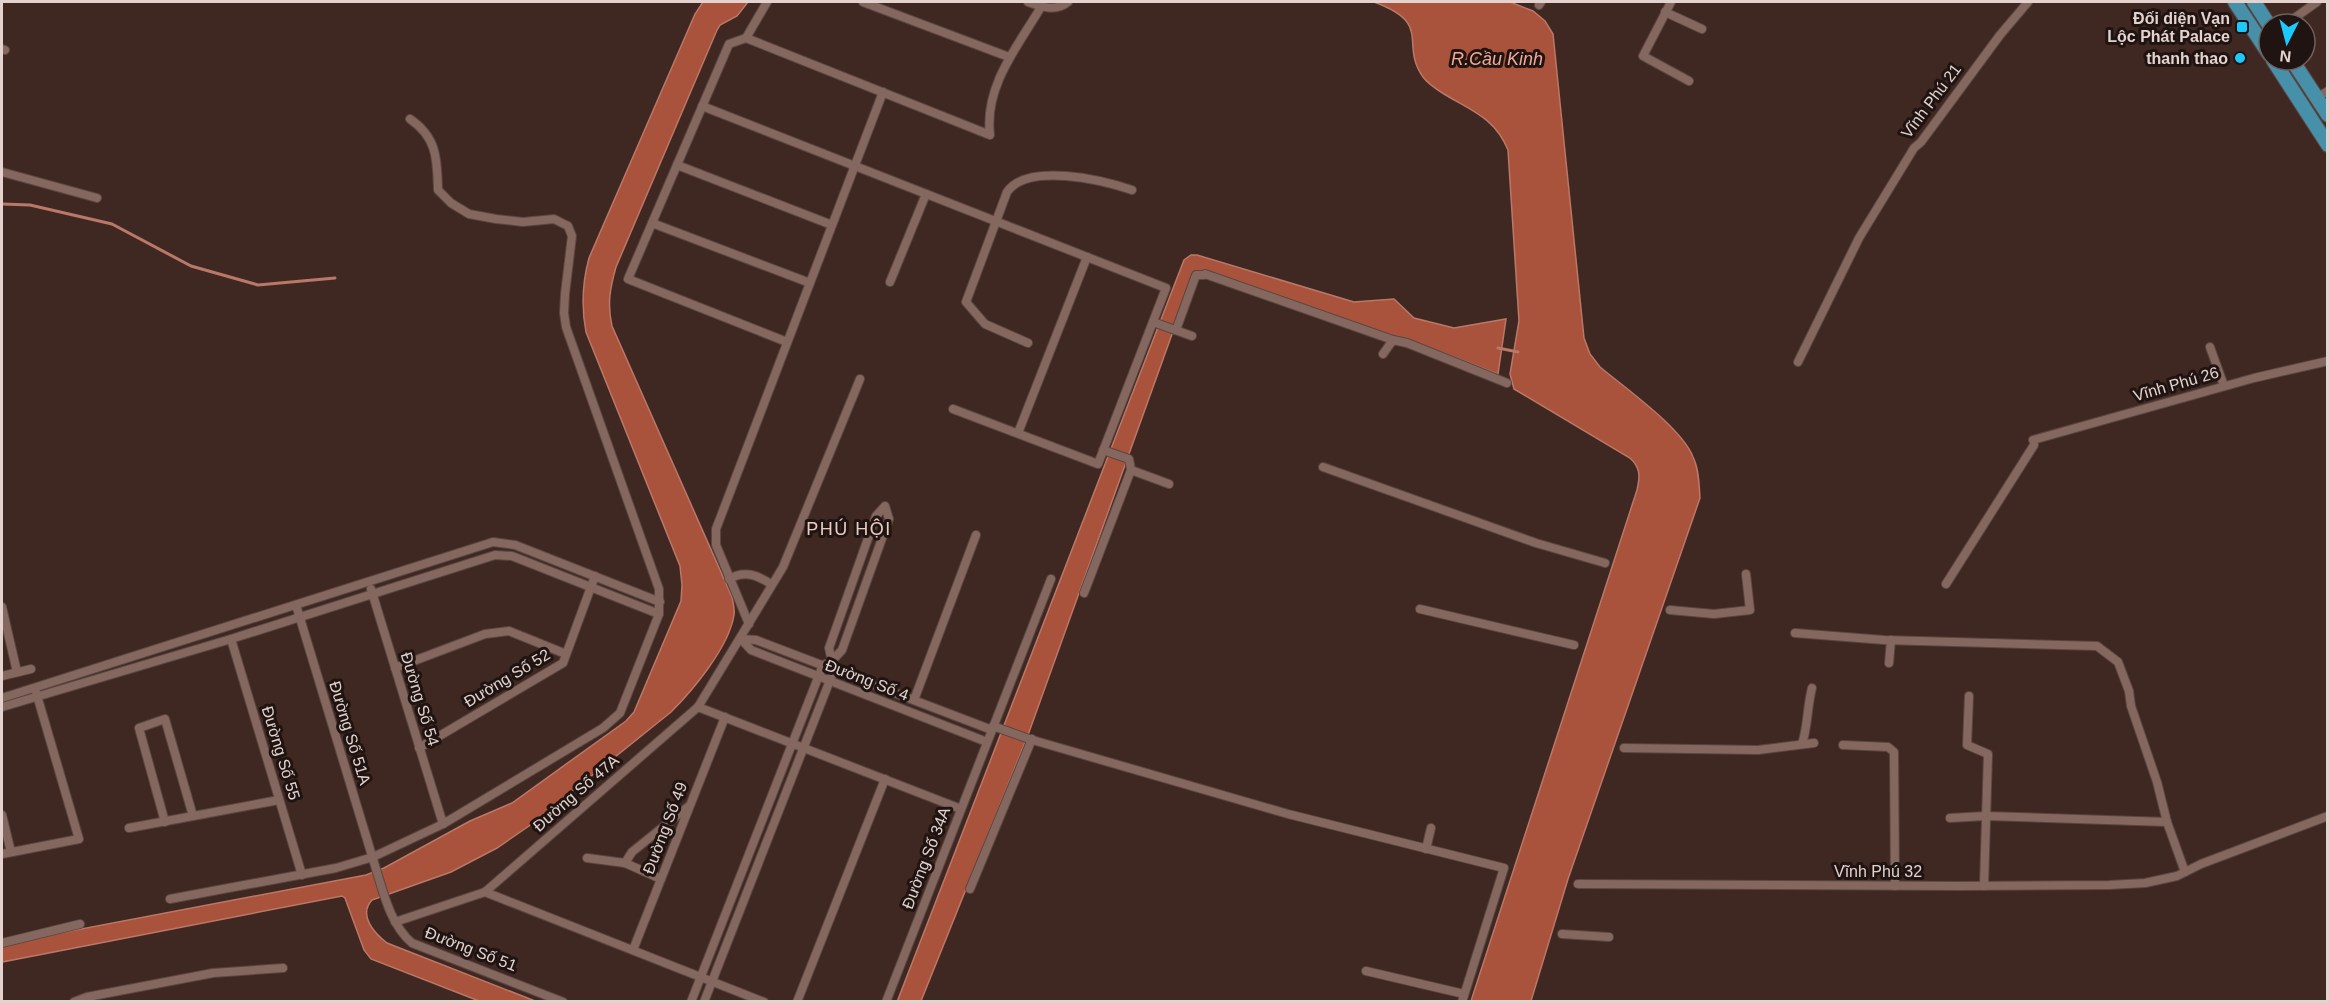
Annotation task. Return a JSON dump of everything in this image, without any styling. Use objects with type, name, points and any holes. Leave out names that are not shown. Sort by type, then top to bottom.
[{"type":"highway","points":[[2235,2],[2257,36]]},
{"type":"highway","points":[[2281,72],[2328,145]]},
{"type":"highway","points":[[2303,72],[2322,94],[2328,115]]},
{"type":"street","points":[[767,2],[746,38],[729,44],[628,279],[787,342]]},
{"type":"street","points":[[863,2],[1009,57]]},
{"type":"street","points":[[1028,2],[1041,7],[1059,7],[1068,2]]},
{"type":"street","points":[[1671,2],[1642,56],[1689,81]]},
{"type":"street","name":"Vĩnh Phú 21","points":[[1798,362],[1859,238],[1914,148],[1921,142],[2028,2]]},
{"type":"street","points":[[2303,12],[2317,2]]},
{"type":"street","points":[[746,38],[990,135],[991,112],[1001,72],[1041,7]]},
{"type":"street","points":[[1665,12],[1702,29]]},
{"type":"street","points":[[749,624],[716,545],[716,529],[883,92]]},
{"type":"street","points":[[702,106],[1166,288],[1106,451],[1098,464],[953,409]]},
{"type":"street","points":[[170,899],[302,875],[373,858],[443,824],[603,728],[620,713],[659,614],[660,602],[656,578],[567,327],[564,303],[572,236],[568,226],[554,219],[523,222],[469,214],[451,203],[438,190],[437,156],[434,147],[424,132],[410,119]]},
{"type":"street","points":[[677,165],[832,225]]},
{"type":"street","points":[[2,172],[97,198]]},
{"type":"street","points":[[1028,343],[985,324],[966,302],[1011,187],[1028,178],[1043,176],[1076,178],[1132,190]]},
{"type":"street","points":[[890,282],[926,194]]},
{"type":"street","points":[[652,223],[810,283]]},
{"type":"street","points":[[1018,433],[1087,257]]},
{"type":"street","points":[[1175,330],[1196,275],[1204,274],[1393,340],[1432,351],[1507,383]]},
{"type":"street","points":[[1155,323],[1192,336]]},
{"type":"street","points":[[1383,354],[1393,340]]},
{"type":"street","points":[[2210,348],[2224,386]]},
{"type":"street","name":"Vĩnh Phú 26","points":[[1946,584],[2034,442],[2224,386],[2328,361]]},
{"type":"street","name":"Đường Số 47A","points":[[395,922],[485,892],[699,706],[783,567],[860,380]]},
{"type":"street","points":[[1084,593],[1131,470],[1129,459],[1106,451]]},
{"type":"street","points":[[1323,467],[1536,543],[1605,563]]},
{"type":"street","points":[[1131,470],[1169,484]]},
{"type":"street","points":[[691,1002],[819,677],[830,666],[842,650],[889,519],[885,506],[876,516],[829,648],[830,666],[830,681],[704,1002]]},
{"type":"street","points":[[914,700],[976,535]]},
{"type":"street","points":[[2,707],[36,693],[296,605],[493,542],[515,544],[660,602]]},
{"type":"street","points":[[2,698],[36,693],[231,639],[495,555],[512,556],[659,614]]},
{"type":"street","points":[[729,579],[738,574],[757,575],[771,584]]},
{"type":"street","points":[[1670,610],[1714,614],[1750,610],[1746,574]]},
{"type":"street","name":"Đường Số 52","points":[[419,748],[563,663],[594,576]]},
{"type":"street","name":"Đường Số 34A","points":[[886,1002],[987,742],[995,728],[1051,579]]},
{"type":"street","name":"Đường Số 54","points":[[368,582],[443,824]]},
{"type":"street","name":"Đường Số 51A","points":[[296,605],[376,869]]},
{"type":"street","points":[[2,607],[17,672]]},
{"type":"street","points":[[1420,609],[1574,645]]},
{"type":"street","points":[[395,668],[485,634],[509,631],[566,654]]},
{"type":"street","points":[[1795,633],[1891,640],[2097,646],[2118,662],[2122,672],[2157,782],[2181,874]]},
{"type":"street","name":"Đường Số 55","points":[[231,639],[302,875]]},
{"type":"street","points":[[741,639],[756,640],[830,666],[914,700],[1030,739],[1288,814],[1504,868],[1463,998],[1366,971]]},
{"type":"street","name":"Đường Số 4","points":[[741,639],[751,650],[987,742]]},
{"type":"street","points":[[1889,663],[1891,640]]},
{"type":"street","points":[[2,676],[31,669]]},
{"type":"street","points":[[1802,744],[1812,688]]},
{"type":"street","points":[[2,854],[79,839],[36,693]]},
{"type":"street","points":[[1969,696],[1967,745],[1988,754],[1984,886]]},
{"type":"street","points":[[699,706],[961,809]]},
{"type":"street","name":"Đường Số 49","points":[[633,950],[725,717]]},
{"type":"street","points":[[165,822],[139,728],[165,719],[193,816]]},
{"type":"street","points":[[970,889],[1030,739]]},
{"type":"street","points":[[1624,748],[1758,750],[1814,743]]},
{"type":"street","points":[[1843,745],[1888,747],[1894,752],[1895,886]]},
{"type":"street","points":[[797,1002],[885,779]]},
{"type":"street","points":[[129,828],[279,800]]},
{"type":"street","points":[[625,863],[632,852],[691,804]]},
{"type":"street","points":[[2,815],[11,852]]},
{"type":"street","points":[[1950,818],[1986,816],[2167,822]]},
{"type":"street","name":"Vĩnh Phú 32","points":[[1578,884],[1984,886],[2109,885],[2145,882],[2181,874],[2201,864],[2328,816]]},
{"type":"street","points":[[1426,849],[1431,828]]},
{"type":"street","points":[[587,858],[625,863],[661,879]]},
{"type":"street","name":"Đường Số 51","points":[[376,869],[395,922],[403,935],[412,943],[563,1002]]},
{"type":"street","points":[[485,892],[764,1002]]},
{"type":"street","points":[[2,943],[80,924]]},
{"type":"street","points":[[1562,934],[1609,937]]},
{"type":"street","points":[[74,1002],[87,997],[213,973],[283,968]]},
{"type":"water","points":[[703,2],[748,2],[737,16],[720,25],[717,30],[616,267],[609,303],[612,326],[732,597],[734,613],[731,627],[709,667],[671,712],[529,826],[497,848],[451,872],[372,900],[368,906],[369,923],[387,943],[535,1001],[479,1001],[371,959],[364,950],[345,898],[342,896],[2,962],[2,944],[366,875],[384,868],[470,821],[512,803],[626,721],[634,712],[681,601],[680,566],[586,332],[583,313],[584,286],[589,258],[695,14]]},
{"type":"water","name":"R.Cầu Kinh","points":[[1374,2],[1510,2],[1533,11],[1545,21],[1553,34],[1584,338],[1590,354],[1600,367],[1652,409],[1677,434],[1687,446],[1698,472],[1700,498],[1568,879],[1531,1001],[1471,1001],[1637,490],[1639,473],[1630,458],[1514,389],[1510,374],[1519,321],[1508,150],[1503,139],[1482,116],[1425,80],[1416,65],[1410,26],[1404,18],[1392,10]]},
{"type":"water","points":[[1191,255],[1354,302],[1394,299],[1414,318],[1454,328],[1506,319],[1498,374],[1425,346],[1194,273],[1028,735],[921,1001],[897,1002],[1184,260]]},
{"type":"waterway","points":[[2,204],[30,205],[112,224],[191,266],[258,285],[335,278]]},
{"type":"waterway","points":[[1498,348],[1518,352]]},
{"type":"place","name":"Đối diện Vạn Lộc Phát Palace","points":[[2242,27]]},
{"type":"place","name":"thanh thao","points":[[2240,58]]},
{"type":"district","name":"PHÚ HỘI","points":[[849,529]]}]
